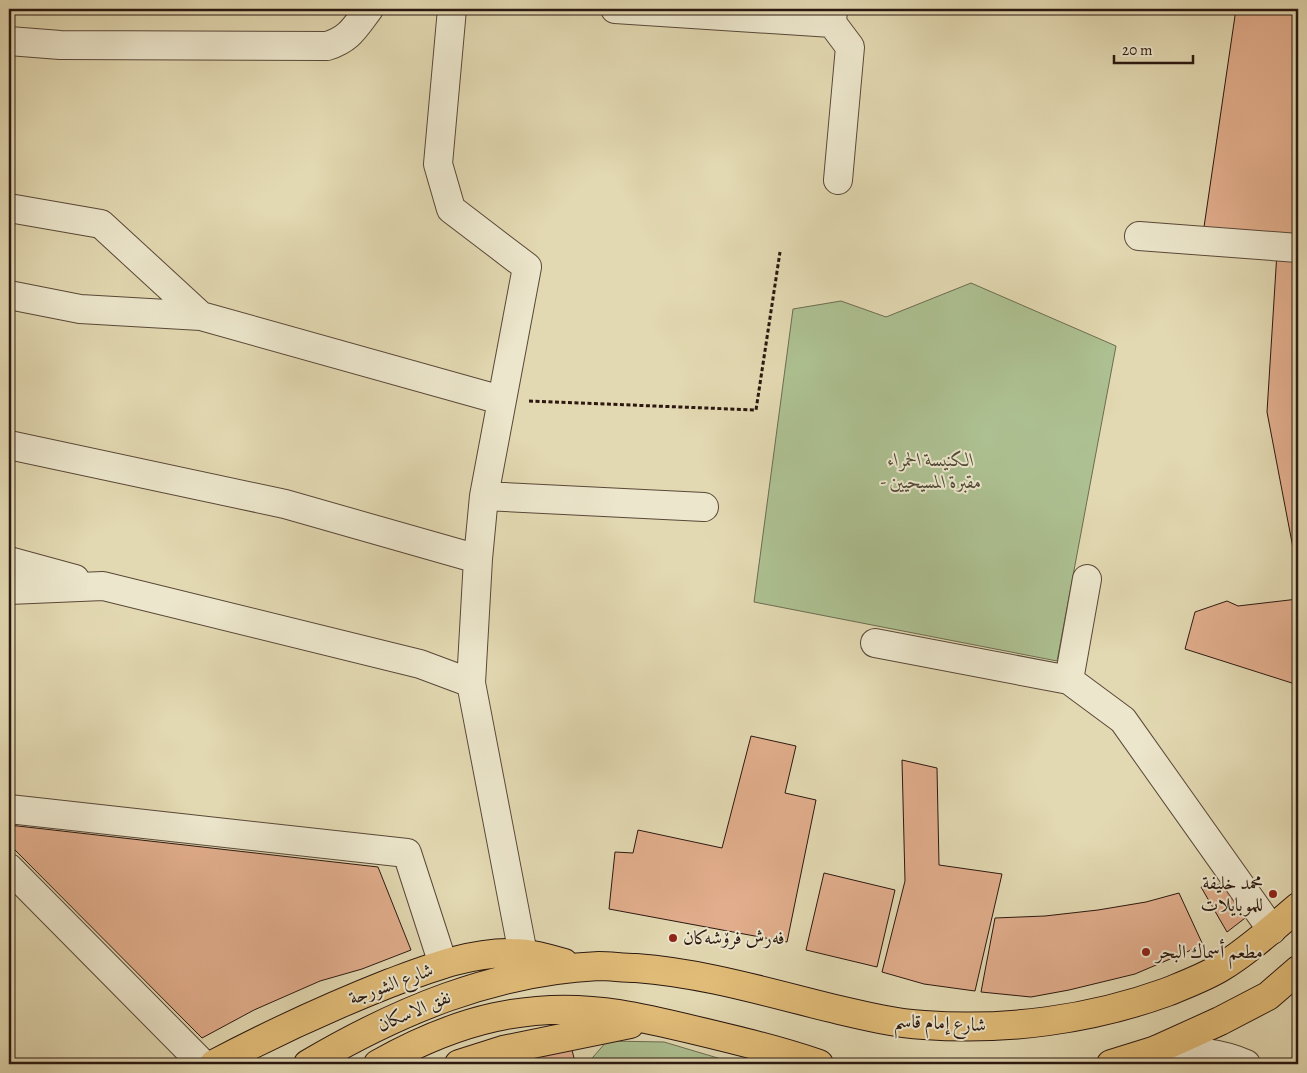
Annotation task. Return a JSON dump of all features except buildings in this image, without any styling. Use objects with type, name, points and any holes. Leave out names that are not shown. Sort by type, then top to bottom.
[{"type":"main road","name":"شارع إمام قاسم","points":[[580,968],[602,966],[677,972],[781,994],[880,1019],[923,1025],[1005,1026],[1112,1009],[1186,984],[1218,970],[1246,951],[1298,907]]},
{"type":"main road","name":"شارع الشورجة","points":[[214,1064],[294,1023],[348,999],[444,964],[492,954],[525,964],[540,956],[580,968]]},
{"type":"main road","name":"نفق الاسكان","points":[[308,1064],[362,1034],[418,1007],[468,989],[525,964]]},
{"type":"main road","points":[[1111,1064],[1156,1050],[1220,1021],[1268,996],[1298,970]]},
{"type":"main road","points":[[378,1064],[444,1031],[480,1020],[504,1014],[562,1010],[590,1011],[649,1020],[791,1054],[819,1064]]},
{"type":"main road","points":[[459,1064],[504,1050],[649,1020]]},
{"type":"street","points":[[9,41],[60,45],[327,46],[342,42],[369,9]]},
{"type":"street","points":[[452,9],[438,164],[448,200],[451,209],[527,267],[484,496],[478,559],[472,683],[525,964]]},
{"type":"street","points":[[615,9],[833,16],[850,48],[838,180]]},
{"type":"street","points":[[9,208],[101,224],[200,316]]},
{"type":"street","points":[[1139,236],[1298,248]]},
{"type":"street","points":[[9,295],[80,309],[200,316],[501,400]]},
{"type":"street","points":[[9,446],[285,504],[478,559]]},
{"type":"street","points":[[484,496],[704,507]]},
{"type":"street","points":[[9,561],[420,664],[472,683]]},
{"type":"street","points":[[1069,680],[1088,578]]},
{"type":"street","points":[[9,590],[103,586]]},
{"type":"street","points":[[875,643],[1069,680],[1123,720],[1272,930]]},
{"type":"street","points":[[9,809],[407,853],[444,964]]},
{"type":"street","points":[[9,868],[203,1064]]},
{"type":"street","points":[[1156,1050],[1202,1052],[1231,1058],[1246,1064]]},
{"type":"path","points":[[501,400],[756,410],[780,252]]},
{"type":"green space","name":"الكنيسة الحمراء - مقبرة المسيحيين","points":[[971,283],[1116,346],[1057,661],[754,602],[793,309],[841,301],[886,317]]},
{"type":"green space","points":[[607,1041],[664,1042],[738,1064],[587,1064]]},
{"type":"place","name":"محمد خليفة للموبايلات","points":[[1273,894]]},
{"type":"place","name":"فەرش فرۆشەکان","points":[[673,938]]},
{"type":"place","name":"مطعم أسماك البحر","points":[[1146,952]]}]
